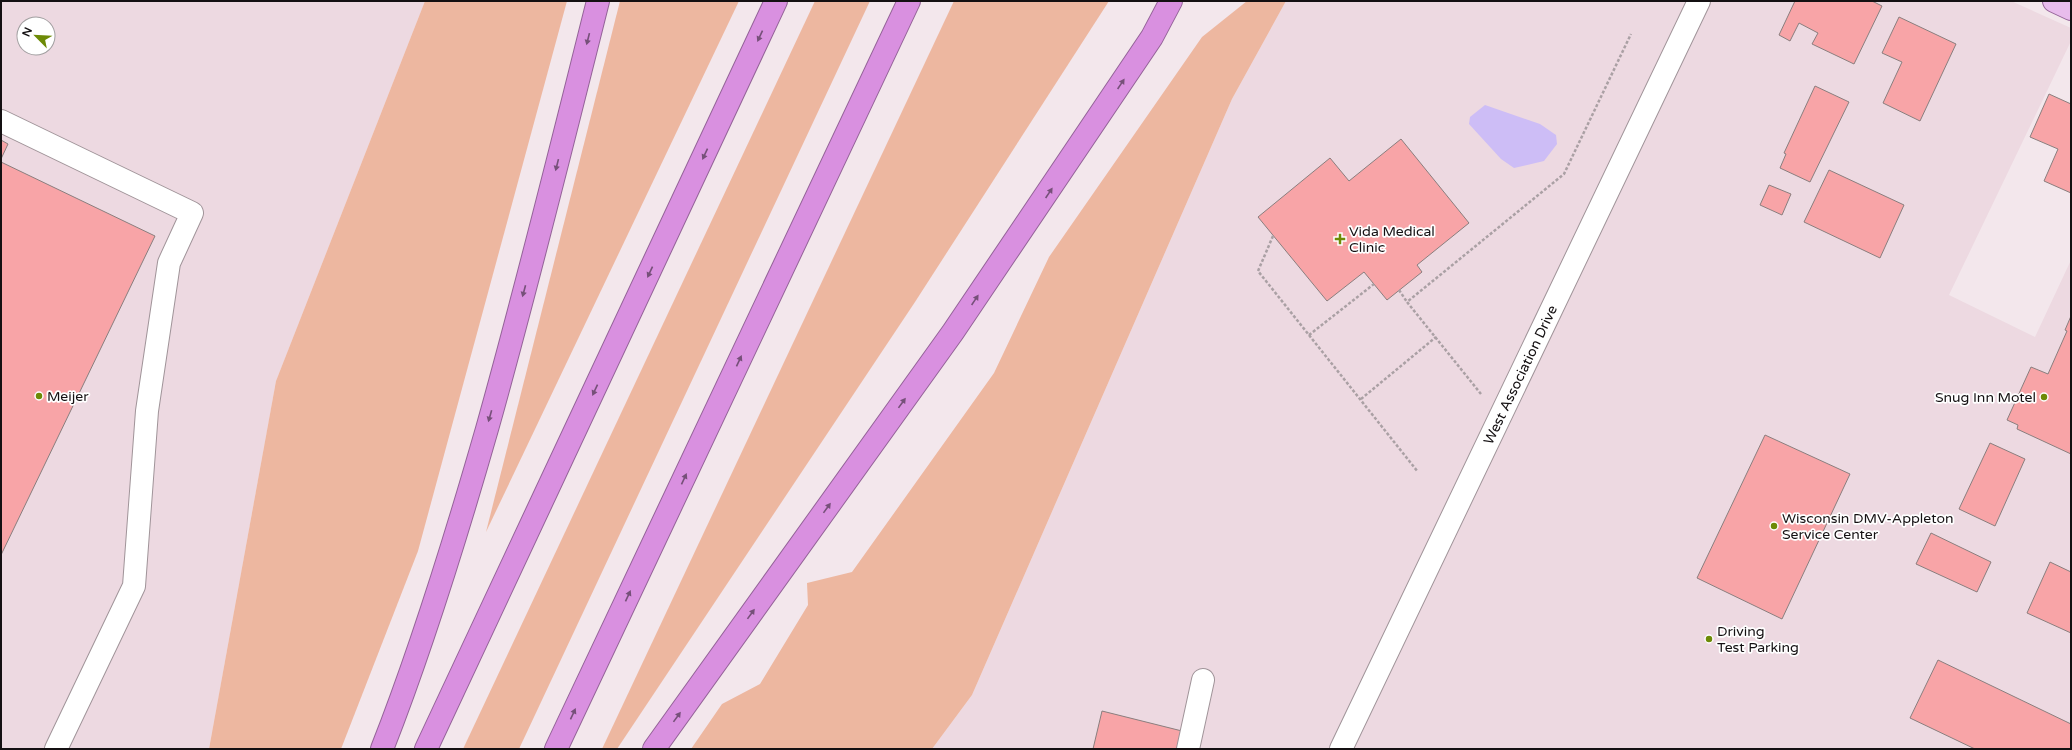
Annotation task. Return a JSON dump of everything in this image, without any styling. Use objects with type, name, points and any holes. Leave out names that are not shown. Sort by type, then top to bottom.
[{"type":"highway","points":[[382,749],[425,629],[461,520],[536,248],[598,1]]},
{"type":"highway","points":[[426,749],[776,1]]},
{"type":"highway","points":[[556,749],[909,1]]},
{"type":"highway","points":[[654,749],[953,332],[1152,37],[1171,1]]},
{"type":"highway","points":[[1152,37],[1183,1]]},
{"type":"main road","points":[[2054,1],[2071,9]]},
{"type":"street","name":"West Association Drive","points":[[1342,749],[1699,1]]},
{"type":"street","points":[[1,121],[192,213],[169,264],[147,411],[134,586],[56,749]]},
{"type":"street","points":[[1188,749],[1203,680]]},
{"type":"path","points":[[1408,302],[1564,174],[1631,34]]},
{"type":"path","points":[[1273,236],[1258,271],[1418,472]]},
{"type":"path","points":[[1309,335],[1374,284]]},
{"type":"path","points":[[1399,290],[1500,417]]},
{"type":"path","points":[[1361,399],[1436,338]]},
{"type":"shaded area","points":[[1,1],[425,1],[276,381],[209,749],[1,749]]},
{"type":"shaded area","points":[[425,1],[567,1],[418,551],[341,749],[209,749],[276,381]]},
{"type":"shaded area","points":[[620,1],[739,1],[486,532]]},
{"type":"shaded area","points":[[815,1],[870,1],[519,749],[463,749]]},
{"type":"shaded area","points":[[954,1],[1109,1],[915,302],[617,749],[602,749]]},
{"type":"shaded area","points":[[1247,1],[1286,1],[1232,99],[972,695],[932,749],[691,749],[722,704],[760,684],[808,605],[807,583],[852,572],[994,373],[1049,257],[1202,37]]},
{"type":"shaded area","points":[[1286,1],[2011,1],[2071,28],[2071,41],[1949,295],[2035,337],[2071,260],[2071,749],[932,749],[972,695],[1232,99]]},
{"type":"shaded area","points":[[1485,105],[1540,124],[1556,135],[1557,144],[1544,161],[1514,168],[1501,159],[1469,124],[1470,117]]},
{"type":"building","points":[[1795,1],[1872,1],[1882,6],[1854,64],[1812,44],[1818,33],[1799,23],[1790,41],[1779,35]]},
{"type":"building","points":[[1899,17],[1956,44],[1920,121],[1883,103],[1902,62],[1882,53]]},
{"type":"building","points":[[1815,86],[1849,102],[1810,182],[1780,168],[1786,154],[1784,153]]},
{"type":"building","points":[[2049,94],[2071,104],[2071,193],[2044,181],[2058,149],[2030,137]]},
{"type":"building","points":[[1401,139],[1469,223],[1417,265],[1422,272],[1387,300],[1364,272],[1327,301],[1258,217],[1330,158],[1349,181]]},
{"type":"building","points":[[1,140],[8,144],[1,159]]},
{"type":"building","name":"Meijer","points":[[1,162],[155,236],[1,555]]},
{"type":"building","points":[[1829,170],[1904,205],[1880,258],[1804,222]]},
{"type":"building","points":[[1769,185],[1791,194],[1782,215],[1760,205]]},
{"type":"building","name":"Snug Inn Motel","points":[[2071,316],[2071,454],[2017,429],[2018,425],[2007,420],[2031,367],[2048,374],[2067,331],[2065,330]]},
{"type":"building","name":"Wisconsin DMV-Appleton Service Center","points":[[1765,435],[1850,474],[1782,619],[1697,578]]},
{"type":"building","points":[[1990,443],[2025,459],[1995,526],[1959,509]]},
{"type":"building","points":[[1931,533],[1991,562],[1977,592],[1916,564]]},
{"type":"building","points":[[2050,562],[2071,572],[2071,633],[2027,613]]},
{"type":"building","points":[[1938,660],[2071,724],[2071,749],[1975,749],[1910,718]]},
{"type":"building","points":[[1102,711],[1182,731],[1178,749],[1093,749]]},
{"type":"place","name":"Vida Medical Clinic","points":[[1340,239]]},
{"type":"place","name":"Meijer","points":[[39,396]]},
{"type":"place","name":"Snug Inn Motel","points":[[2044,397]]},
{"type":"place","name":"Wisconsin DMV-Appleton Service Center","points":[[1774,526]]},
{"type":"place","name":"Driving Test Parking","points":[[1709,639]]}]
